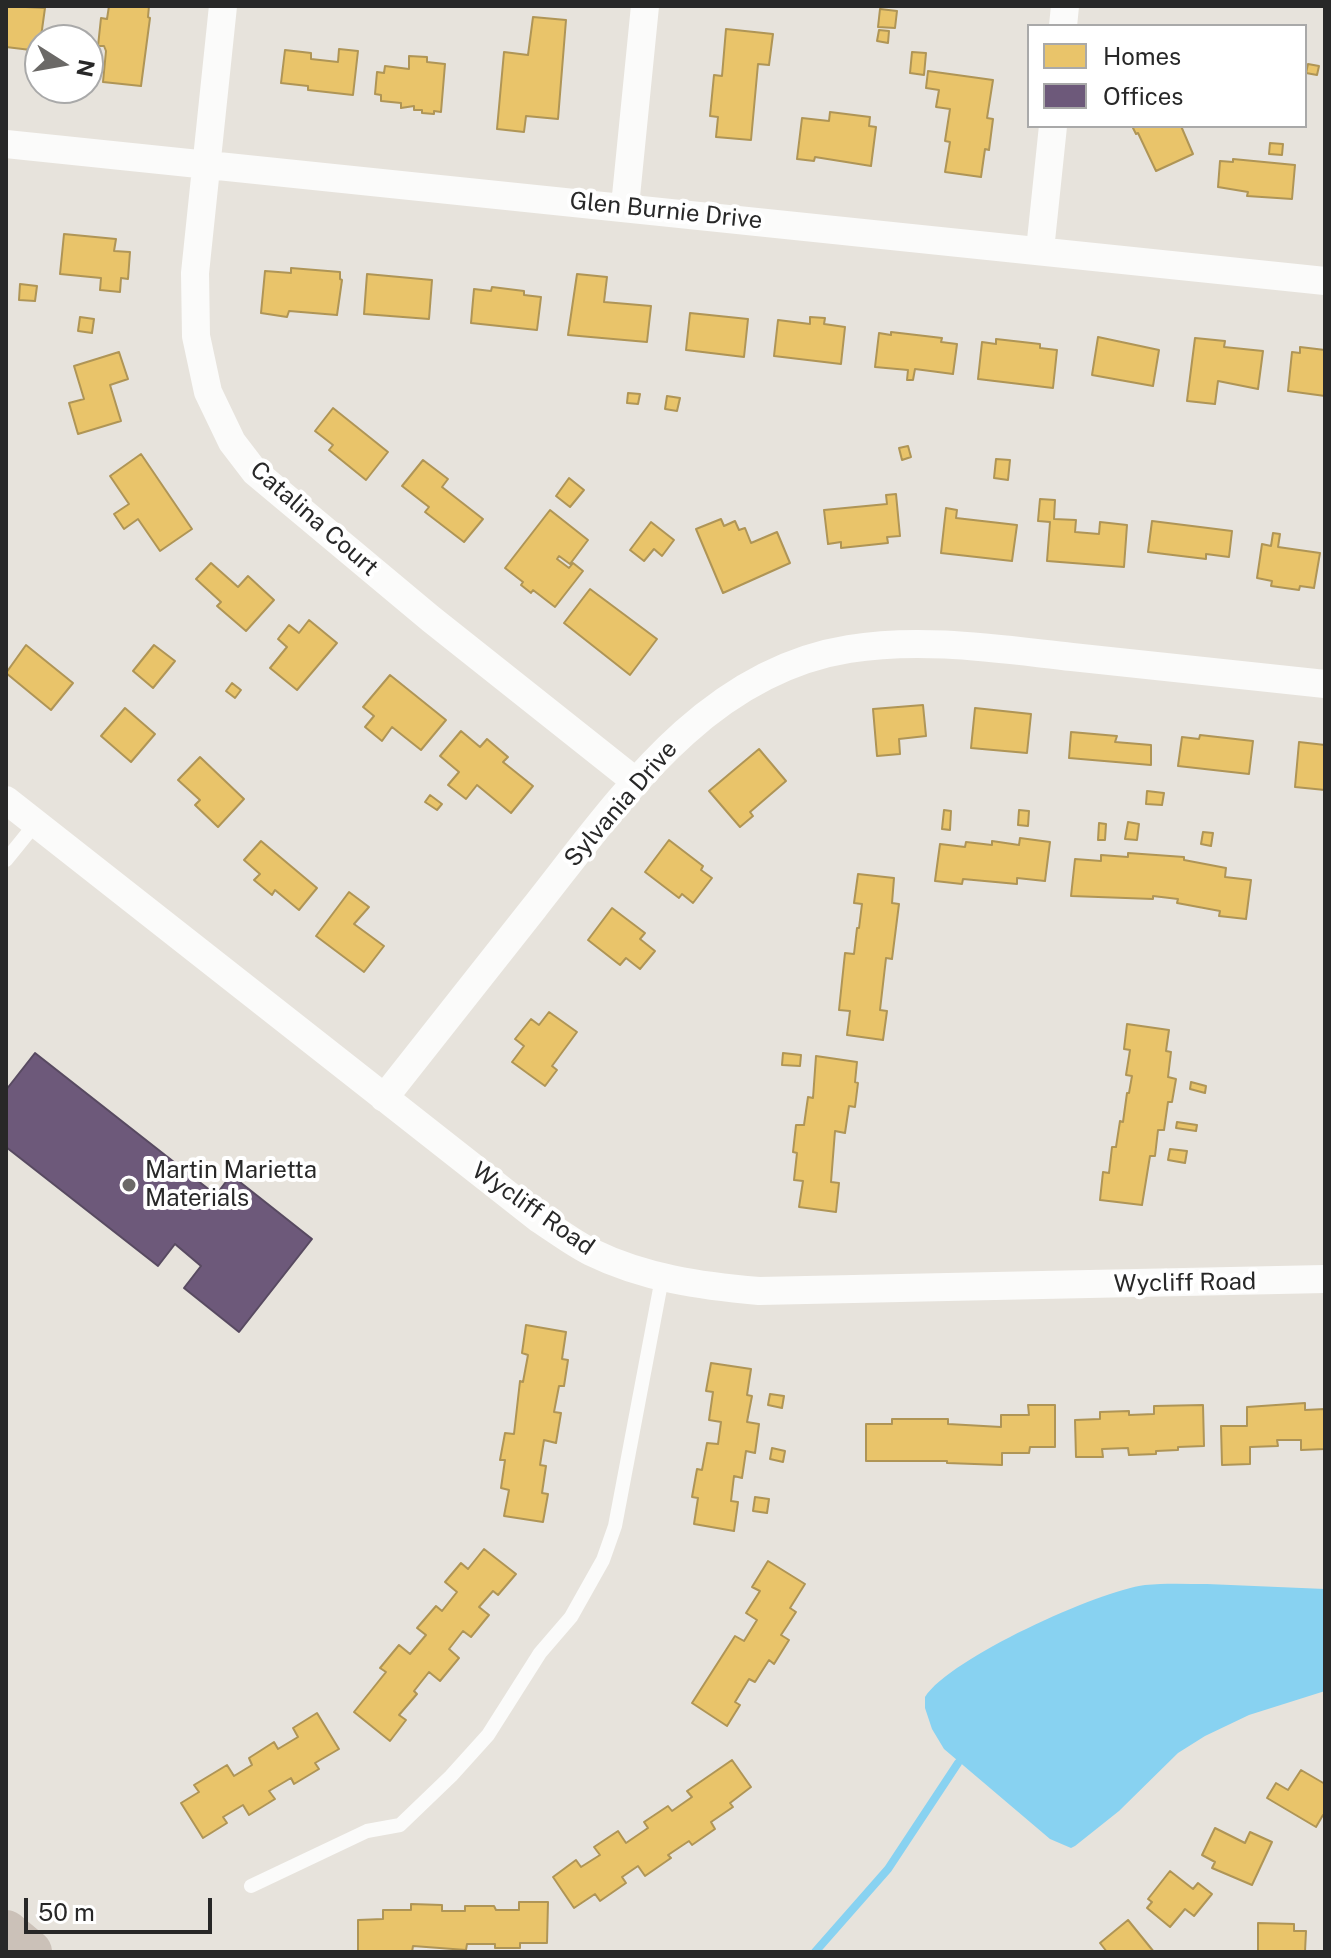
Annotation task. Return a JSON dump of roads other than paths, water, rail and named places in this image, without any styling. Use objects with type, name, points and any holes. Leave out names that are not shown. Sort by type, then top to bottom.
[{"type":"highway","points":[[6,1932],[30,1952]]},
{"type":"street","name":"Catalina Court","points":[[223,6],[195,273],[196,336],[208,392],[232,442],[255,472],[431,619],[635,781]]},
{"type":"street","points":[[625,206],[645,6]]},
{"type":"street","points":[[1040,250],[1053,128]]},
{"type":"street","name":"Glen Burnie Drive","points":[[6,144],[1325,281]]},
{"type":"street","name":"Sylvania Drive","points":[[384,1098],[635,781],[685,731],[730,697],[785,668],[847,649],[897,644],[958,644],[1325,684]]},
{"type":"street","name":"Wycliff Road","points":[[6,800],[539,1219],[589,1251],[662,1278],[710,1287],[818,1292],[1325,1279]]},
{"type":"lane","points":[[6,860],[36,823]]},
{"type":"lane","points":[[251,1886],[367,1831],[400,1825],[488,1735],[540,1653],[571,1617],[603,1560],[615,1526],[662,1278]]},
{"type":"water","points":[[1153,1584],[1325,1589],[1325,1691],[1249,1715],[1205,1736],[1178,1753],[1119,1811],[1075,1846],[1071,1848],[1050,1839],[944,1749],[932,1729],[925,1697],[940,1681],[993,1646],[1061,1613],[1123,1590]]},
{"type":"waterway","points":[[815,1952],[888,1869],[958,1763]]},
{"type":"place","name":"Martin Marietta Materials","points":[[129,1185]]}]
